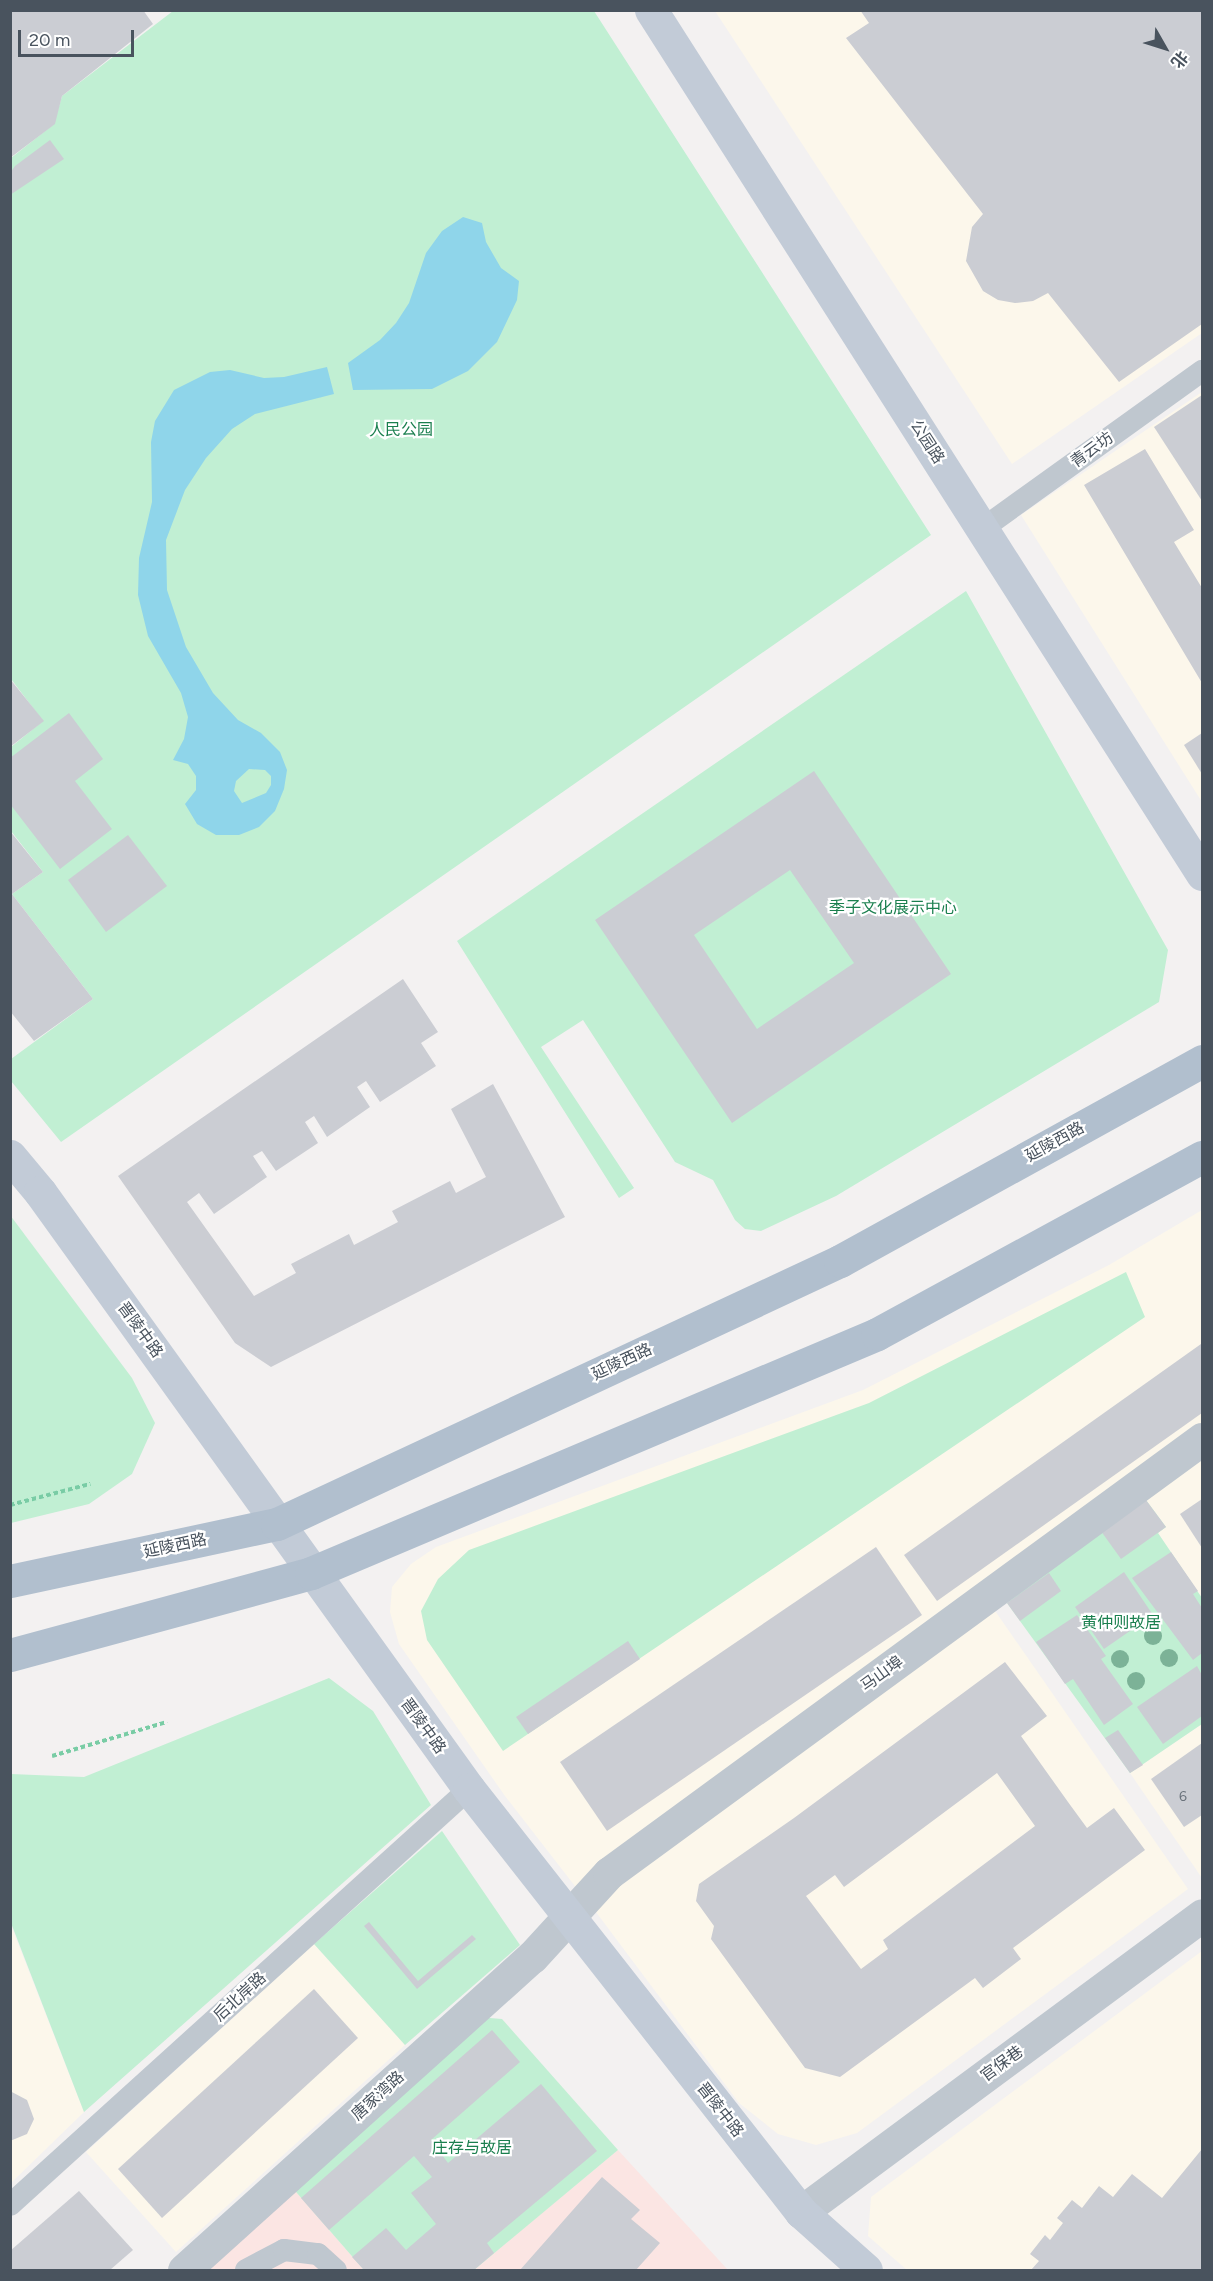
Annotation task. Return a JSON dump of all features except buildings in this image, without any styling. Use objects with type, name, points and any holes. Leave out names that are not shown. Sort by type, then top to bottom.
[{"type":"main road","name":"公园路","points":[[651,10],[1203,874]]},
{"type":"main road","name":"延陵西路","points":[[10,1581],[277,1524],[840,1261],[1203,1061]]},
{"type":"main road","name":"晋陵中路","points":[[10,1156],[82,1250],[311,1573],[469,1789],[801,2212],[866,2271]]},
{"type":"main road","points":[[10,1655],[311,1573],[876,1334],[1203,1157]]},
{"type":"street","name":"马山埠","points":[[568,1917],[609,1873],[1203,1439]]},
{"type":"street","name":"官保巷","points":[[801,2212],[1203,1915]]},
{"type":"street","name":"唐家湾路","points":[[184,2271],[532,1957],[568,1917]]},
{"type":"lane","name":"青云坊","points":[[982,529],[1203,371]]},
{"type":"lane","name":"后北岸路","points":[[10,2205],[469,1789]]},
{"type":"lane","points":[[246,2271],[284,2250],[318,2254],[336,2271]]},
{"type":"path","points":[[10,1505],[90,1484]]},
{"type":"path","points":[[52,1756],[166,1722]]},
{"type":"shaded area","points":[[715,11],[1202,11],[1202,333],[1012,464]]},
{"type":"shaded area","points":[[1202,392],[1202,802],[1021,515]]},
{"type":"shaded area","points":[[1202,1210],[1202,1598],[1158,1533],[1165,1527],[1143,1496],[578,1890],[505,1796],[399,1644],[390,1612],[392,1587],[411,1564],[436,1547],[863,1390],[1109,1265]]},
{"type":"shaded area","points":[[991,1605],[1188,1889],[857,2133],[816,2145],[778,2134],[739,2103],[593,1908],[618,1881]]},
{"type":"shaded area","points":[[1202,1724],[1202,1878],[1130,1773]]},
{"type":"shaded area","points":[[10,1923],[84,2112],[11,2183],[10,2183]]},
{"type":"shaded area","points":[[314,1944],[405,2045],[176,2252],[86,2152]]},
{"type":"shaded area","points":[[1202,1951],[1202,2270],[907,2270],[868,2236],[871,2197]]},
{"type":"shaded area","points":[[618,2150],[728,2270],[474,2270],[494,2253]]},
{"type":"shaded area","points":[[285,2179],[364,2270],[184,2270]]},
{"type":"green space","name":"人民公园","points":[[173,11],[594,11],[931,535],[61,1142],[11,1081],[11,1059],[93,999],[12,894],[43,872],[11,831],[11,747],[43,721],[11,679],[11,158],[54,124],[62,96]]},
{"type":"green space","name":"季子文化展示中心","points":[[966,591],[1168,950],[1159,1002],[836,1196],[761,1231],[745,1229],[735,1220],[713,1180],[675,1162],[583,1020],[541,1047],[634,1188],[619,1198],[457,941]]},
{"type":"green space","points":[[10,1215],[132,1378],[155,1423],[132,1474],[89,1504],[11,1523]]},
{"type":"green space","points":[[1126,1272],[1145,1317],[503,1751],[427,1640],[421,1611],[438,1579],[469,1550],[869,1403]]},
{"type":"green space","name":"黄仲则故居","points":[[1143,1496],[1166,1527],[1158,1533],[1202,1598],[1202,1724],[1130,1773],[1007,1603]]},
{"type":"green space","points":[[329,1678],[373,1711],[431,1805],[84,2112],[11,1923],[11,1774],[84,1777]]},
{"type":"green space","points":[[442,1831],[520,1945],[405,2045],[314,1944]]},
{"type":"green space","name":"庄存与故居","points":[[478,2017],[502,2019],[618,2150],[474,2270],[364,2270],[290,2185]]},
{"type":"water","points":[[463,217],[482,223],[486,242],[501,268],[519,281],[517,300],[497,342],[468,371],[432,389],[353,390],[348,363],[380,340],[396,323],[409,303],[426,253],[442,231]]},
{"type":"water","points":[[327,367],[334,394],[255,414],[232,429],[206,458],[185,490],[166,540],[167,590],[186,647],[213,693],[238,720],[261,733],[280,752],[287,770],[284,789],[275,811],[259,827],[239,835],[216,835],[197,824],[185,804],[196,790],[196,776],[188,764],[173,760],[184,739],[188,717],[181,693],[148,636],[138,595],[139,558],[152,502],[151,442],[155,421],[174,390],[210,372],[230,370],[264,378],[284,377]],"holes":[[[249,769],[265,770],[271,776],[271,785],[266,793],[242,803],[234,791],[236,781]]]}]
